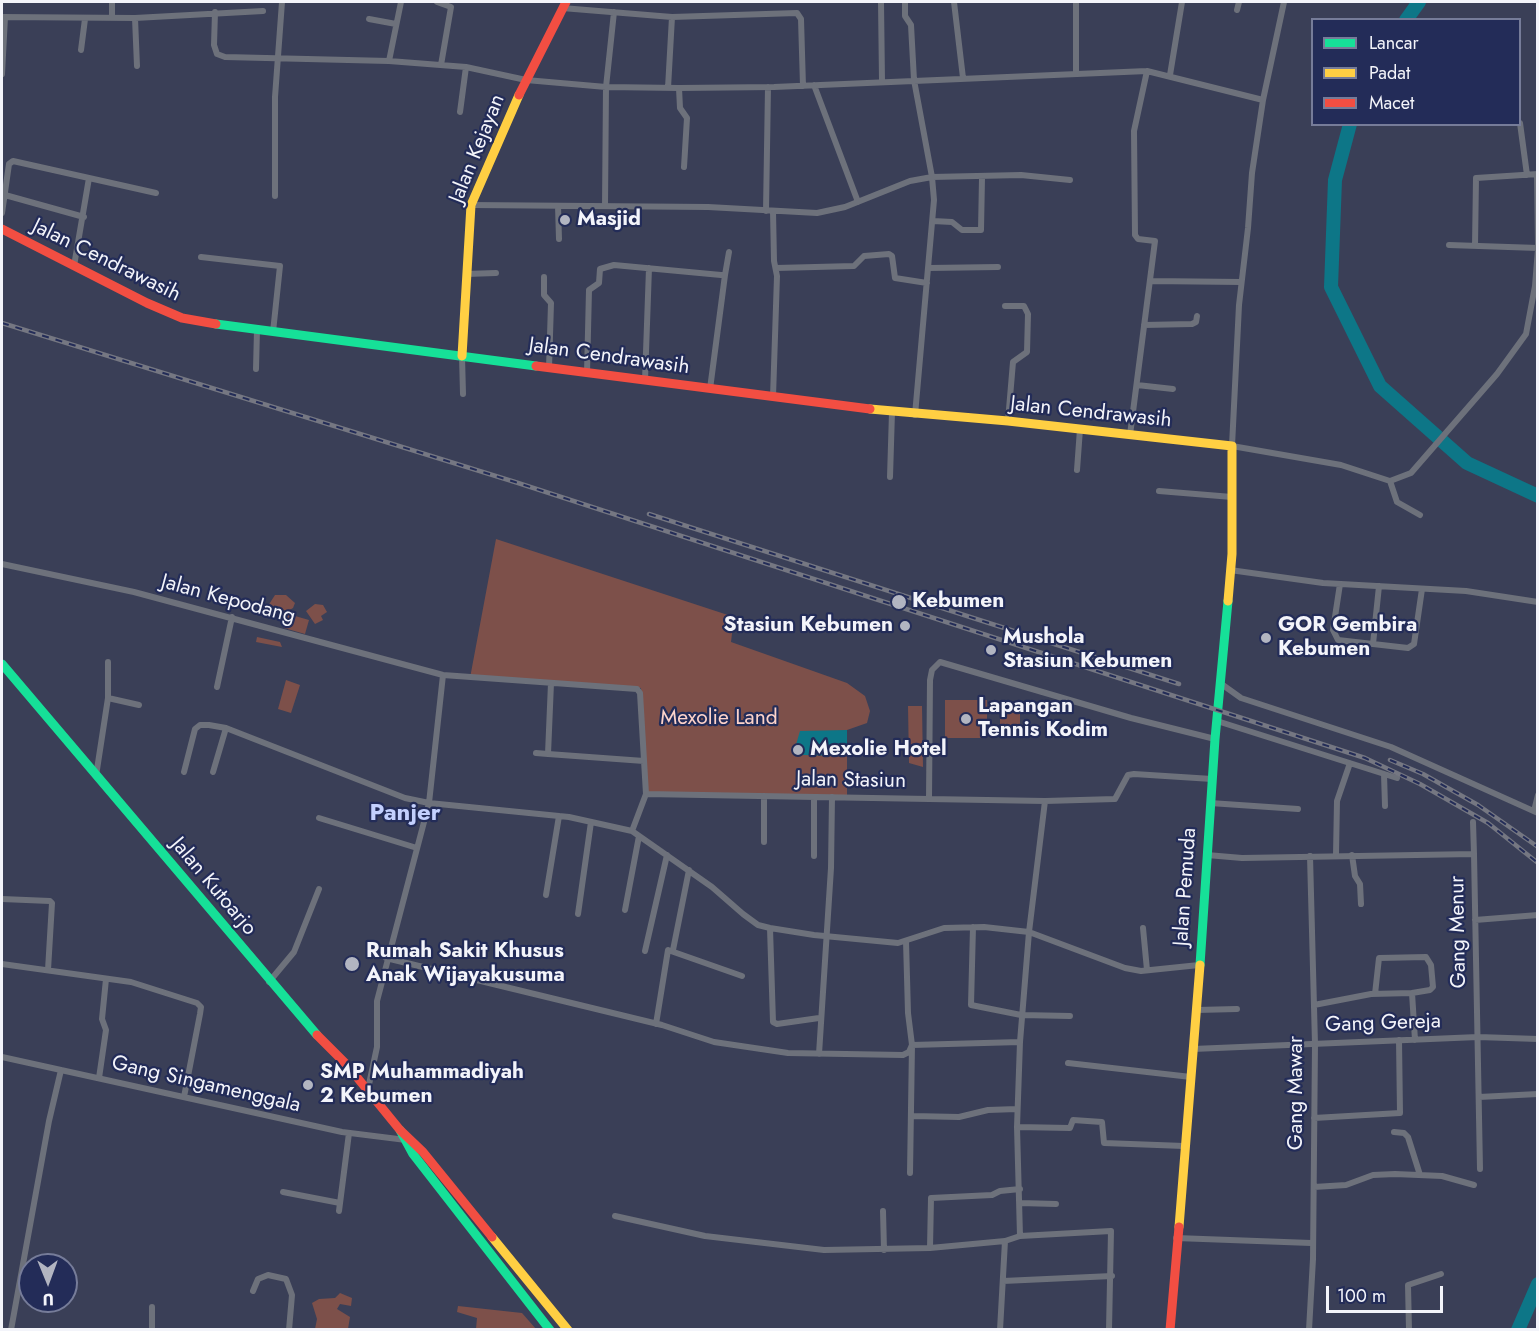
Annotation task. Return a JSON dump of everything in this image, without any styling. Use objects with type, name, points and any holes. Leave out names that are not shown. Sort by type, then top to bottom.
[{"type":"main road","name":"Jalan Kejayan","points":[[462,356],[471,205],[526,80],[564,5]]},
{"type":"main road","name":"Jalan Cendrawasih","points":[[2,229],[147,303],[182,318],[273,333],[915,415],[1008,421],[1232,446]]},
{"type":"main road","name":"Jalan Pemuda","points":[[1170,1329],[1197,1010],[1216,721],[1230,570],[1232,446]]},
{"type":"main road","name":"Jalan Kutoarjo","points":[[2,664],[303,1022],[368,1089],[407,1139]]},
{"type":"main road","points":[[407,1139],[550,1329]]},
{"type":"main road","points":[[407,1139],[568,1329]]},
{"type":"street","points":[[112,2],[112,18]]},
{"type":"street","points":[[275,196],[277,60],[282,2]]},
{"type":"street","points":[[389,61],[401,2]]},
{"type":"street","points":[[437,2],[451,7],[441,65]]},
{"type":"street","points":[[881,2],[882,81]]},
{"type":"street","points":[[905,2],[904,16],[912,25],[914,80],[933,177],[933,221],[915,415]]},
{"type":"street","points":[[954,2],[963,78]]},
{"type":"street","points":[[1076,2],[1076,74]]},
{"type":"street","points":[[1170,75],[1182,2]]},
{"type":"street","points":[[1238,10],[1239,2]]},
{"type":"street","points":[[1284,2],[1263,100],[1241,282],[1232,446],[1341,465],[1390,481],[1414,471],[1523,339],[1527,331],[1536,286],[1537,174],[1476,178],[1475,246]]},
{"type":"street","points":[[564,5],[672,17],[797,13],[801,19],[803,86]]},
{"type":"street","points":[[2,74],[3,17],[135,18],[263,11]]},
{"type":"street","points":[[214,12],[217,54],[225,57],[389,61],[466,67],[526,80],[606,87],[668,88],[803,86],[1147,71],[1263,100]]},
{"type":"street","points":[[605,206],[606,87],[614,12]]},
{"type":"street","points":[[668,88],[672,17]]},
{"type":"street","points":[[135,18],[137,66]]},
{"type":"street","points":[[81,50],[85,19]]},
{"type":"street","points":[[369,19],[396,24]]},
{"type":"street","points":[[460,112],[466,67]]},
{"type":"street","points":[[1130,435],[1155,241],[1138,239],[1135,235],[1134,131],[1147,71]]},
{"type":"street","points":[[814,85],[858,202]]},
{"type":"street","points":[[768,87],[770,211],[774,261],[777,268],[773,397]]},
{"type":"street","points":[[680,88],[680,108],[687,118],[684,167]]},
{"type":"street","points":[[1520,126],[1527,174]]},
{"type":"street","points":[[2,213],[9,164],[13,161],[156,193]]},
{"type":"street","points":[[471,205],[605,206],[817,213],[858,202],[910,181],[933,177],[1021,176],[1070,180]]},
{"type":"street","points":[[74,266],[89,178]]},
{"type":"street","points":[[933,221],[952,222],[962,230],[981,230],[982,178]]},
{"type":"street","points":[[5,195],[84,217]]},
{"type":"street","points":[[558,206],[559,239]]},
{"type":"street","points":[[1449,245],[1538,247]]},
{"type":"street","points":[[710,389],[729,252]]},
{"type":"street","points":[[777,268],[854,266],[864,256],[889,254],[892,256],[895,278],[927,283]]},
{"type":"street","points":[[201,257],[280,266],[273,333]]},
{"type":"street","points":[[587,372],[590,290],[599,283],[600,269],[614,265],[725,275]]},
{"type":"street","points":[[929,268],[998,267]]},
{"type":"street","points":[[645,380],[649,268]]},
{"type":"street","points":[[466,274],[496,273]]},
{"type":"street","points":[[544,277],[544,295],[551,303],[549,368]]},
{"type":"street","points":[[1150,281],[1241,282]]},
{"type":"street","points":[[1005,306],[1023,306],[1028,314],[1027,352],[1013,362],[1008,421]]},
{"type":"street","points":[[1144,325],[1192,324],[1196,322],[1197,316]]},
{"type":"street","points":[[256,330],[256,369]]},
{"type":"street","points":[[462,356],[463,394]]},
{"type":"street","points":[[1137,385],[1173,389]]},
{"type":"street","points":[[890,477],[892,412]]},
{"type":"street","points":[[1077,470],[1080,429]]},
{"type":"street","points":[[1390,481],[1398,502],[1420,515]]},
{"type":"street","points":[[1159,491],[1232,497]]},
{"type":"street","name":"Jalan Kepodang","points":[[2,564],[134,592],[443,675]]},
{"type":"street","points":[[1230,570],[1340,584],[1491,594],[1538,602]]},
{"type":"street","points":[[1340,584],[1333,634],[1341,641],[1408,648],[1413,646],[1422,589]]},
{"type":"street","points":[[1373,644],[1379,586]]},
{"type":"street","points":[[217,687],[232,617]]},
{"type":"street","points":[[96,777],[108,698],[108,662]]},
{"type":"street","name":"Jalan Stasiun","points":[[646,794],[929,799],[930,680],[932,670],[940,662],[1131,718],[1215,739]]},
{"type":"street","points":[[368,1089],[377,1047],[376,1001],[429,803],[443,675],[639,690],[646,794],[632,831]]},
{"type":"street","points":[[548,753],[551,683]]},
{"type":"street","points":[[1220,683],[1241,698],[1391,747],[1536,812],[1538,795]]},
{"type":"street","points":[[108,698],[139,705]]},
{"type":"street","points":[[1216,721],[1396,778]]},
{"type":"street","points":[[184,772],[195,729],[200,725],[225,728],[405,798],[429,803],[559,816],[632,831],[689,870],[758,925],[770,928],[898,943],[928,931],[972,927],[1029,932],[1125,968],[1147,970],[1199,964]]},
{"type":"street","points":[[213,772],[225,728]]},
{"type":"street","points":[[536,753],[644,761]]},
{"type":"street","points":[[1336,855],[1337,801],[1350,763]]},
{"type":"street","points":[[1384,774],[1384,806]]},
{"type":"street","points":[[929,799],[1045,801],[1115,799],[1128,775],[1212,779]]},
{"type":"street","points":[[764,796],[764,842]]},
{"type":"street","points":[[814,797],[814,856]]},
{"type":"street","points":[[819,1054],[819,1018],[832,797]]},
{"type":"street","points":[[1020,1236],[1017,1109],[1021,1015],[1045,801]]},
{"type":"street","points":[[1210,803],[1298,809]]},
{"type":"street","points":[[546,895],[559,816]]},
{"type":"street","points":[[319,818],[417,848]]},
{"type":"street","points":[[578,914],[591,822]]},
{"type":"street","points":[[1473,822],[1474,854]]},
{"type":"street","points":[[625,910],[639,836]]},
{"type":"street","name":"Gang Menur","points":[[1207,855],[1242,858],[1474,854],[1480,1169]]},
{"type":"street","points":[[645,951],[667,855]]},
{"type":"street","points":[[1352,855],[1356,879],[1360,884],[1361,904]]},
{"type":"street","name":"Gang Mawar","points":[[1309,1329],[1313,1259],[1311,1243],[1314,1187],[1315,1044],[1310,856]]},
{"type":"street","points":[[673,950],[689,870]]},
{"type":"street","points":[[269,982],[294,952],[319,889]]},
{"type":"street","points":[[2,899],[50,901],[52,903],[48,970]]},
{"type":"street","points":[[1475,920],[1538,915]]},
{"type":"street","points":[[972,927],[971,1005],[1021,1015],[1070,1016]]},
{"type":"street","points":[[770,928],[773,1022],[777,1024],[819,1018]]},
{"type":"street","points":[[1143,928],[1147,970]]},
{"type":"street","points":[[906,941],[908,1013],[912,1045],[910,1173]]},
{"type":"street","points":[[656,1024],[667,950],[673,950],[742,976]]},
{"type":"street","points":[[386,957],[656,1024],[714,1042],[788,1053],[819,1054],[903,1055],[909,1052],[912,1045]]},
{"type":"street","points":[[1314,1005],[1375,994],[1430,990],[1433,987],[1431,965],[1426,957],[1379,958],[1375,994]]},
{"type":"street","points":[[2,964],[142,986],[197,1003],[201,1007],[184,1097]]},
{"type":"street","points":[[99,1078],[106,1030],[102,1019],[106,979]]},
{"type":"street","points":[[1412,993],[1414,1040]]},
{"type":"street","points":[[1197,1010],[1237,1009]]},
{"type":"street","name":"Gang Gereja","points":[[1193,1049],[1478,1037],[1538,1039]]},
{"type":"street","points":[[1314,1118],[1400,1113],[1400,1040]]},
{"type":"street","points":[[912,1045],[1020,1042]]},
{"type":"street","name":"Gang Singamenggala","points":[[2,1057],[60,1075],[99,1078],[349,1133],[407,1139]]},
{"type":"street","points":[[1068,1063],[1191,1077]]},
{"type":"street","points":[[12,1329],[49,1121],[60,1075]]},
{"type":"street","points":[[1479,1097],[1538,1094]]},
{"type":"street","points":[[912,1116],[959,1117],[988,1110],[1017,1109]]},
{"type":"street","points":[[1017,1127],[1070,1128],[1073,1120],[1102,1122],[1104,1143],[1184,1146]]},
{"type":"street","points":[[1394,1132],[1404,1132],[1408,1137],[1420,1174]]},
{"type":"street","points":[[339,1211],[349,1133]]},
{"type":"street","points":[[1314,1187],[1346,1185],[1379,1174],[1442,1176],[1474,1185]]},
{"type":"street","points":[[930,1248],[930,1198],[992,1195],[1000,1191],[1020,1189]]},
{"type":"street","points":[[283,1192],[340,1203]]},
{"type":"street","points":[[1020,1203],[1056,1204]]},
{"type":"street","points":[[883,1211],[884,1250]]},
{"type":"street","points":[[615,1216],[705,1236],[824,1250],[930,1248],[1005,1241],[1020,1236],[1111,1231],[1112,1276],[1109,1329]]},
{"type":"street","points":[[1176,1238],[1311,1243]]},
{"type":"street","points":[[1000,1329],[1005,1241]]},
{"type":"street","points":[[1409,1329],[1408,1285],[1441,1274]]},
{"type":"street","points":[[253,1291],[258,1279],[268,1275],[286,1279],[292,1295],[289,1329]]},
{"type":"street","points":[[1003,1281],[1112,1276]]},
{"type":"street","points":[[152,1307],[152,1329]]},
{"type":"green space","name":"Mexolie Land","points":[[496,539],[734,617],[731,642],[847,683],[865,696],[870,711],[867,723],[847,730],[847,797],[646,794],[641,688],[470,678]]},
{"type":"green space","points":[[275,595],[286,595],[295,603],[293,608],[286,612],[284,610],[278,617],[268,616],[266,609]]},
{"type":"green space","points":[[315,604],[323,605],[327,612],[321,616],[323,620],[315,624],[306,611]]},
{"type":"green space","points":[[288,614],[309,620],[305,634],[284,628]]},
{"type":"green space","points":[[257,637],[280,642],[282,647],[256,642]]},
{"type":"green space","points":[[286,680],[300,685],[291,713],[278,709]]},
{"type":"green space","name":"Lapangan Tennis Kodim","points":[[945,700],[987,700],[987,738],[945,738]]},
{"type":"green space","points":[[908,706],[922,706],[923,767],[909,763]]},
{"type":"green space","points":[[1000,709],[1020,709],[1020,736],[1000,736]]},
{"type":"green space","points":[[340,1293],[352,1298],[351,1306],[340,1304],[337,1309],[350,1317],[348,1329],[315,1329],[317,1319],[312,1303],[319,1299],[335,1298]]},
{"type":"green space","points":[[458,1306],[522,1313],[536,1329],[476,1329],[477,1318],[457,1312]]},
{"type":"shaded area","points":[[847,730],[847,756],[802,755],[795,748],[800,731]]},
{"type":"waterway","points":[[1407,18],[1419,2]]},
{"type":"waterway","points":[[1349,126],[1335,180],[1331,287],[1380,386],[1467,463],[1538,496]]},
{"type":"waterway","points":[[1518,1330],[1538,1284]]},
{"type":"railway","points":[[2,323],[515,482],[1365,758],[1420,784],[1488,823],[1538,863]]},
{"type":"railway","points":[[649,514],[1179,684]]},
{"type":"railway","points":[[1390,760],[1423,774],[1478,805],[1538,847]]},
{"type":"traffic: fast","points":[[216,324],[536,366]]},
{"type":"traffic: fast","points":[[1200,965],[1215,739],[1228,601]]},
{"type":"traffic: fast","points":[[2,664],[317,1035]]},
{"type":"traffic: fast","points":[[400,1130],[413,1154],[550,1330]]},
{"type":"traffic: slow","points":[[462,356],[471,205],[519,95]]},
{"type":"traffic: slow","points":[[870,409],[1008,421],[1232,446],[1232,554],[1228,601]]},
{"type":"traffic: slow","points":[[1179,1227],[1200,965]]},
{"type":"traffic: slow","points":[[492,1237],[568,1330]]},
{"type":"traffic: jam","points":[[519,95],[566,2]]},
{"type":"traffic: jam","points":[[2,229],[147,303],[182,318],[216,324]]},
{"type":"traffic: jam","points":[[536,366],[870,409]]},
{"type":"traffic: jam","points":[[317,1035],[347,1065],[400,1130],[423,1152],[492,1237]]},
{"type":"traffic: jam","points":[[1170,1330],[1179,1227]]},
{"type":"place","name":"Masjid","points":[[565,220]]},
{"type":"place","name":"Kebumen","points":[[899,602]]},
{"type":"place","name":"Stasiun Kebumen","points":[[905,626]]},
{"type":"place","name":"GOR Gembira Kebumen","points":[[1266,638]]},
{"type":"place","name":"Mushola Stasiun Kebumen","points":[[991,650]]},
{"type":"place","name":"Lapangan Tennis Kodim","points":[[966,719]]},
{"type":"place","name":"Mexolie Hotel","points":[[798,750]]},
{"type":"place","name":"Rumah Sakit Khusus Anak Wijayakusuma","points":[[352,964]]},
{"type":"place","name":"SMP Muhammadiyah 2 Kebumen","points":[[308,1085]]},
{"type":"district","name":"Panjer","points":[[405,814]]}]
